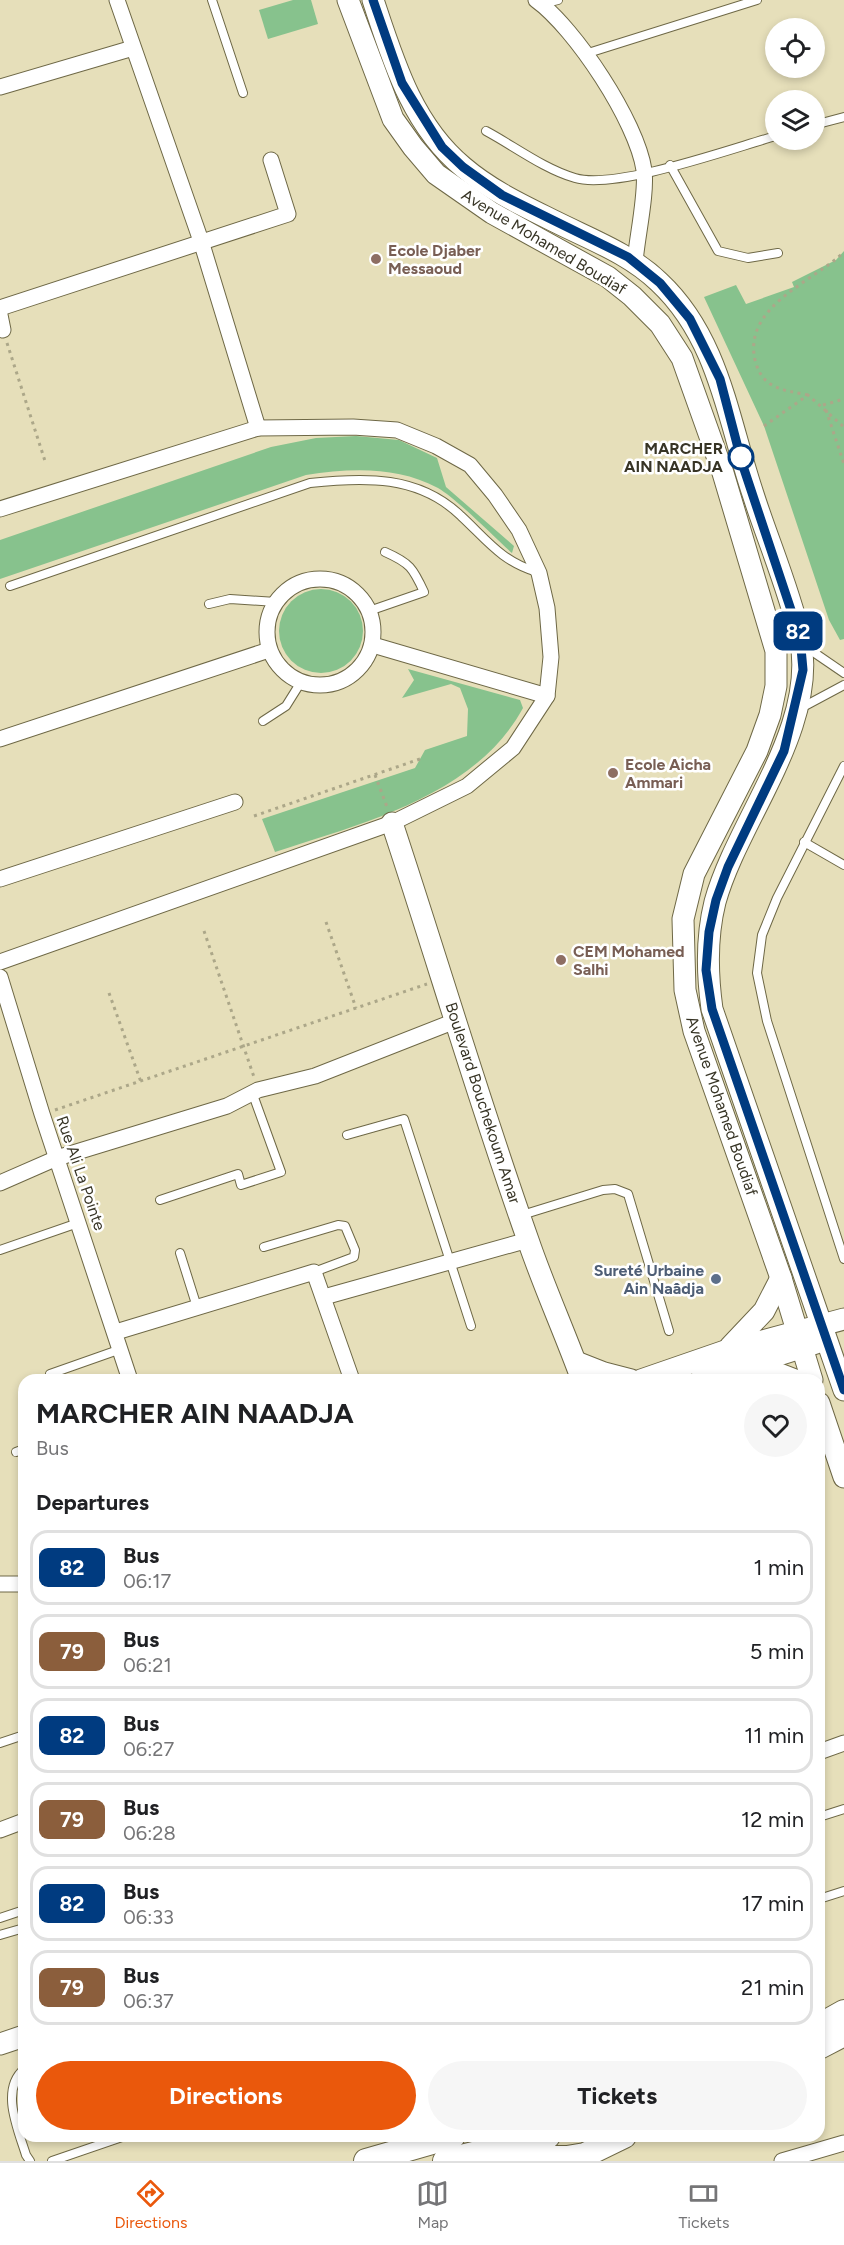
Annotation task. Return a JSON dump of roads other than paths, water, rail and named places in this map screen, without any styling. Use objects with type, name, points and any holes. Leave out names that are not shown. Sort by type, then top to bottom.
[{"type":"main road","name":"Avenue Mohamed Boudiaf","points":[[348,0],[393,119],[436,174],[492,213],[608,277],[632,296],[660,324],[682,358],[723,473],[776,651],[776,686],[770,715],[757,751],[694,874],[683,919],[685,990],[694,1031],[781,1278],[810,1374]]},
{"type":"main road","name":"Avenue Mohamed Boudiaf","points":[[373,0],[402,83],[442,147],[463,167],[502,195],[634,262],[660,283],[690,319],[716,370],[742,463],[800,643],[803,670],[784,751],[728,867],[716,900],[709,932],[706,970],[712,1009],[831,1330],[844,1390]]},
{"type":"main road","name":"Boulevard Bouchekoum Amar","points":[[392,823],[528,1240],[579,1371]]},
{"type":"main road","points":[[725,1351],[753,1326],[781,1278]]},
{"type":"main road","points":[[658,1374],[725,1351],[800,1339],[831,1330],[844,1319]]},
{"type":"main road","points":[[718,1374],[750,1363],[800,1339]]},
{"type":"main road","points":[[750,1363],[779,1374]]},
{"type":"main road","points":[[579,1371],[604,1374]]},
{"type":"main road","points":[[825,1421],[844,1477]]},
{"type":"main road","points":[[825,2023],[844,2012]]},
{"type":"main road","points":[[825,2044],[844,2034]]},
{"type":"main road","points":[[0,2044],[18,2038]]},
{"type":"main road","points":[[366,2161],[432,2142]]},
{"type":"main road","points":[[445,2161],[523,2142]]},
{"type":"main road","points":[[558,2142],[559,2150],[566,2160]]},
{"type":"main road","points":[[566,2160],[575,2150],[577,2142]]},
{"type":"main road","points":[[483,2161],[494,2158],[566,2160],[585,2155],[612,2142]]},
{"type":"street","points":[[117,0],[201,241],[258,428]]},
{"type":"street","name":"Avenue Mohamed Boudiaf","points":[[546,1],[585,54],[624,115],[639,148],[644,172],[634,262]]},
{"type":"street","points":[[0,87],[134,48]]},
{"type":"street","points":[[0,308],[288,214],[271,160]]},
{"type":"street","points":[[0,509],[258,428],[353,427],[397,430],[436,446],[470,465],[495,495],[519,530],[539,573],[547,608],[551,657],[547,696],[513,747],[467,786],[392,823],[0,962]]},
{"type":"street","points":[[327,579],[342,583],[358,593],[369,611],[373,621],[373,645],[356,672],[335,683],[319,685],[301,682],[276,664],[269,650],[267,622],[276,602],[294,585],[308,580],[327,579]]},
{"type":"street","points":[[373,645],[547,696]]},
{"type":"street","points":[[0,739],[269,650]]},
{"type":"street","points":[[0,879],[235,802]]},
{"type":"street","name":"Rue Ali La Pointe","points":[[0,977],[42,1114],[128,1374]]},
{"type":"street","points":[[0,1183],[57,1158],[227,1106],[255,1091],[315,1076],[455,1021]]},
{"type":"street","points":[[324,1297],[528,1240]]},
{"type":"street","points":[[116,1332],[314,1272],[350,1374]]},
{"type":"street","points":[[0,1584],[18,1584]]},
{"type":"street","points":[[825,1750],[844,1743]]},
{"type":"street","points":[[0,1830],[18,1823]]},
{"type":"street","points":[[782,2161],[844,2143]]},
{"type":"lane","points":[[212,0],[243,93]]},
{"type":"lane","points":[[585,54],[757,0]]},
{"type":"lane","points":[[825,122],[844,117]]},
{"type":"lane","points":[[486,131],[576,178],[608,181],[765,139]]},
{"type":"lane","points":[[670,165],[718,251],[748,258],[778,253]]},
{"type":"lane","points":[[10,586],[310,483],[358,478],[394,482],[430,494],[459,513],[499,554],[516,566],[539,573]]},
{"type":"lane","points":[[369,611],[424,592],[414,569],[404,560],[386,552]]},
{"type":"lane","points":[[209,604],[230,599],[276,602]]},
{"type":"lane","points":[[800,643],[844,673]]},
{"type":"lane","points":[[263,721],[286,706],[301,682]]},
{"type":"lane","points":[[794,712],[844,685]]},
{"type":"lane","points":[[844,766],[777,898],[762,935],[757,973],[767,1021],[844,1259]]},
{"type":"lane","points":[[804,842],[844,865]]},
{"type":"lane","points":[[160,1200],[238,1174],[241,1185],[281,1172],[255,1091]]},
{"type":"lane","points":[[347,1135],[404,1119],[471,1326]]},
{"type":"lane","points":[[520,1215],[603,1190],[615,1189],[628,1194],[669,1331]]},
{"type":"lane","points":[[0,1250],[78,1223]]},
{"type":"lane","points":[[264,1247],[338,1225],[345,1226],[355,1250],[354,1257],[314,1272]]},
{"type":"lane","points":[[180,1253],[197,1307]]},
{"type":"lane","points":[[50,1374],[121,1349]]},
{"type":"lane","points":[[0,1743],[18,1737]]},
{"type":"lane","points":[[825,1815],[844,1809]]},
{"type":"lane","points":[[825,1897],[844,1891]]},
{"type":"lane","points":[[0,1918],[18,1912]]},
{"type":"lane","points":[[0,1935],[18,1930]]},
{"type":"lane","points":[[18,2078],[11,2089],[12,2106],[18,2127]]},
{"type":"lane","points":[[22,2142],[30,2161]]},
{"type":"lane","points":[[52,2161],[107,2142]]},
{"type":"place","name":"Ecole Djaber Messaoud","points":[[376,259]]},
{"type":"place","name":"MARCHER AIN NAADJA","points":[[741,457]]},
{"type":"place","name":"Ecole Aicha Ammari","points":[[613,773]]},
{"type":"place","name":"CEM Mohamed Salhi","points":[[561,960]]},
{"type":"place","name":"Sureté Urbaine Ain Naâdja","points":[[716,1279]]}]
